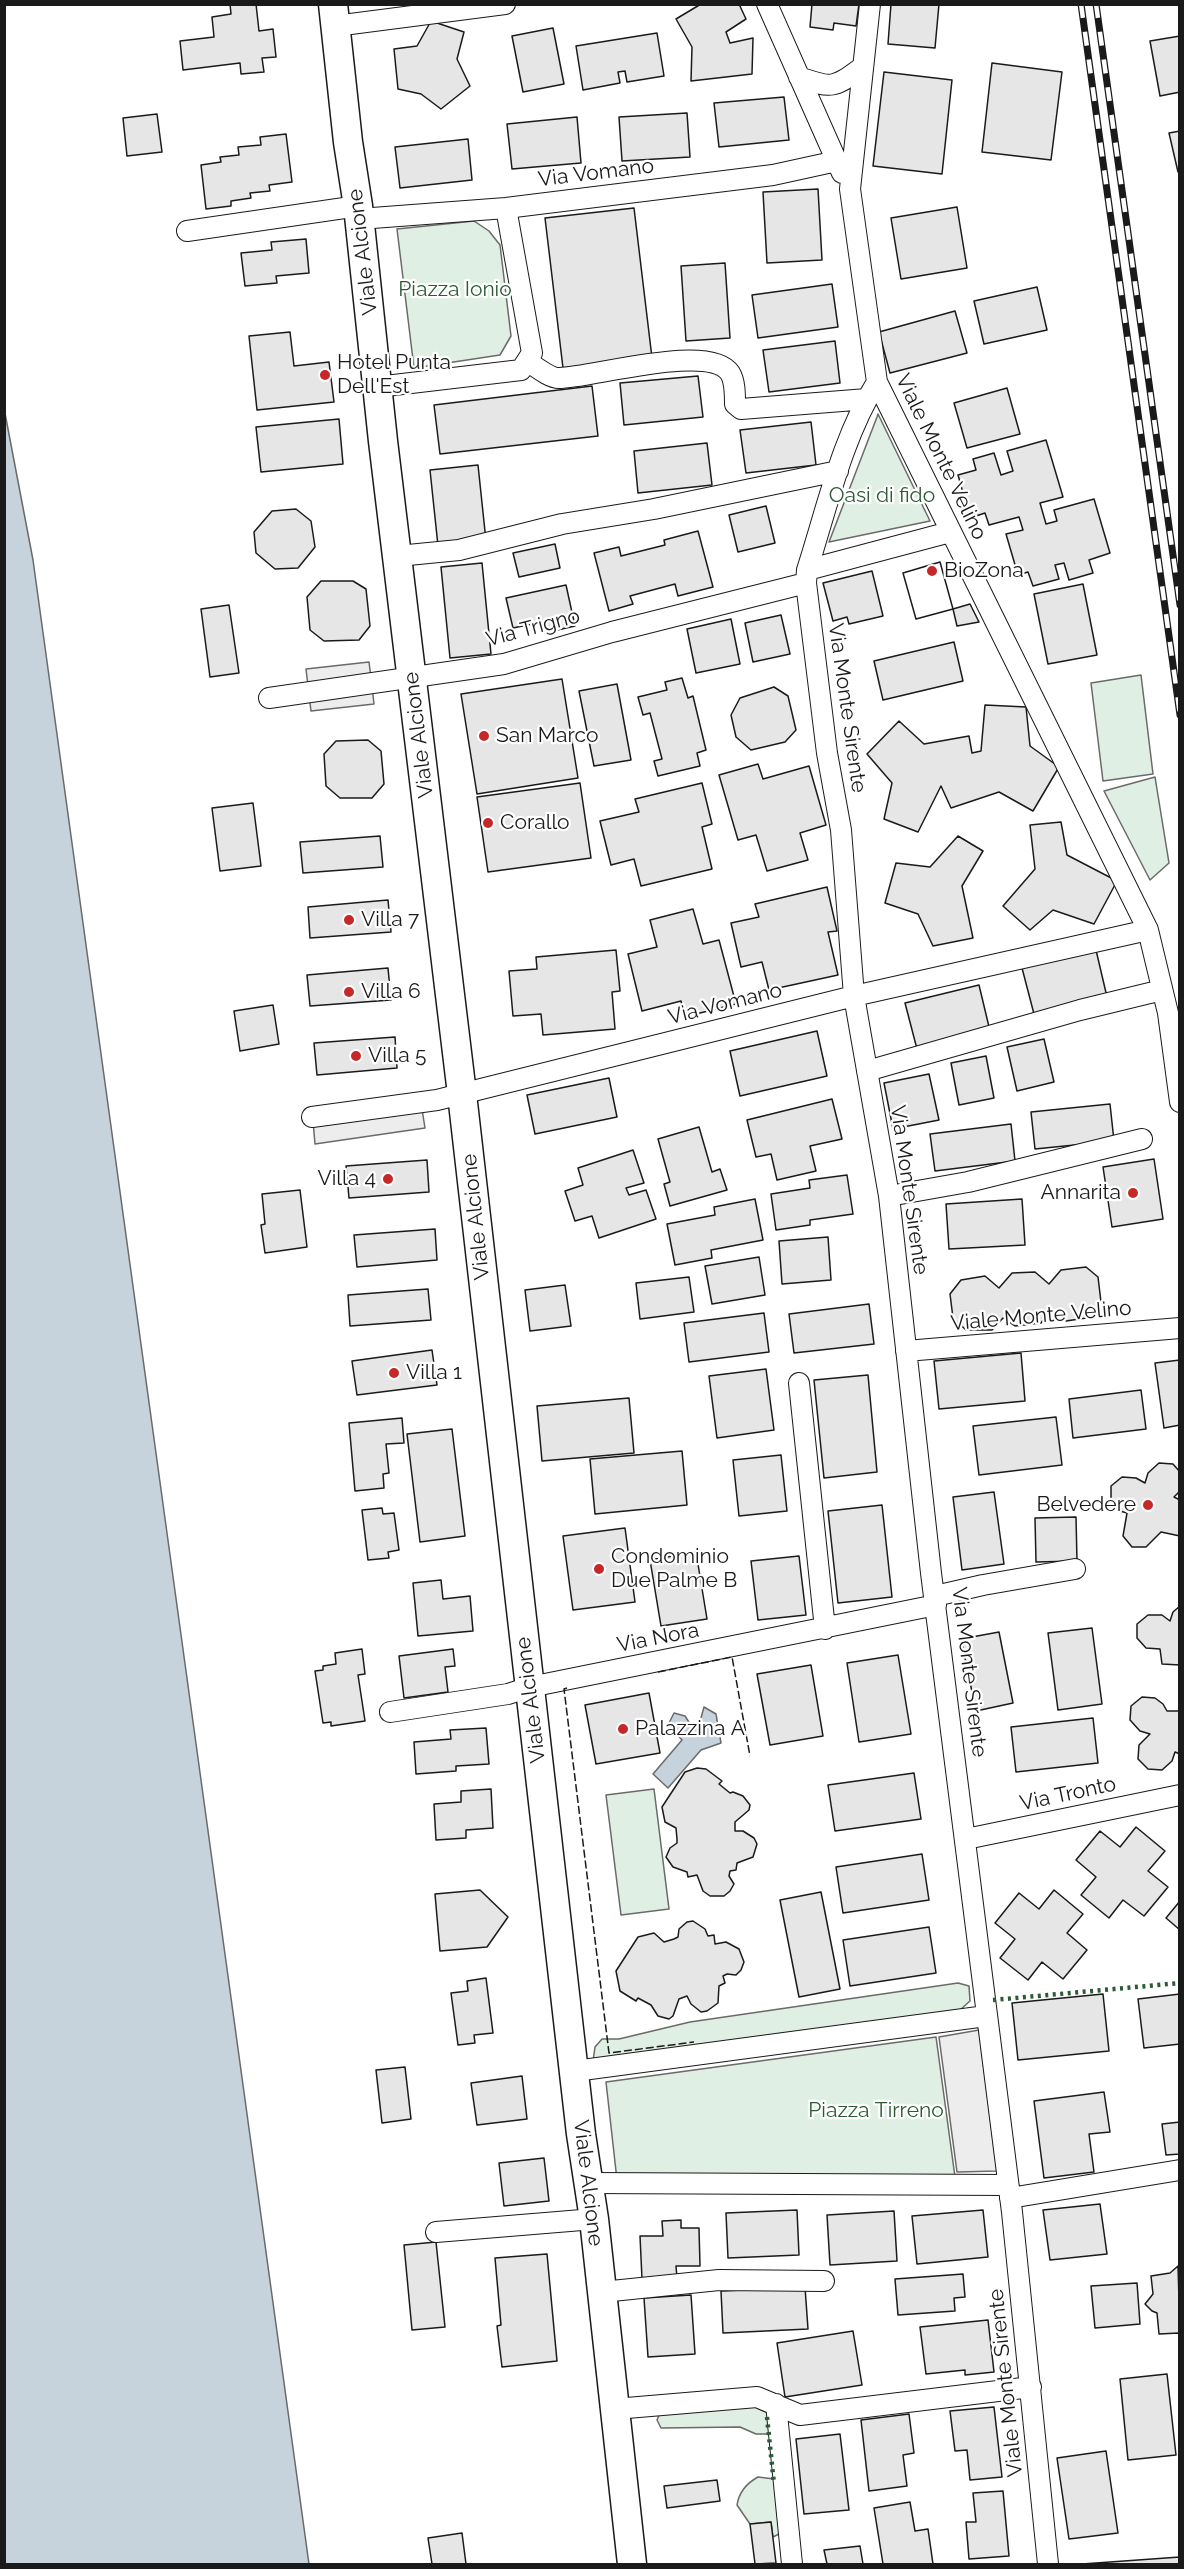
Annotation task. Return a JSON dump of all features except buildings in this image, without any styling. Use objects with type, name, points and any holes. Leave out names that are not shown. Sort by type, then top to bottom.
[{"type":"street","name":"Viale Alcione","points":[[505,4],[334,15],[594,2219],[632,2565]]},
{"type":"street","points":[[767,4],[850,189]]},
{"type":"street","name":"Viale Monte Velino","points":[[870,4],[861,68],[850,189],[872,390],[950,532],[1148,930],[1162,990],[1179,1102]]},
{"type":"street","points":[[800,77],[823,86],[839,84],[861,68]]},
{"type":"street","name":"Via Vomano","points":[[187,231],[358,212],[506,208],[773,175],[837,161]]},
{"type":"street","points":[[377,387],[521,370],[532,352],[506,208]]},
{"type":"street","points":[[527,361],[556,378],[671,361],[711,362],[723,366],[730,373],[735,404],[741,409],[872,390]]},
{"type":"street","name":"Via Monte Sirente","points":[[872,390],[838,471],[806,577],[827,753],[841,830],[854,996],[889,1197],[931,1573],[966,1839],[986,2016]]},
{"type":"street","points":[[398,556],[459,550],[562,524],[654,509],[838,471]]},
{"type":"street","name":"Via Trigno","points":[[269,698],[504,664],[806,577],[950,532]]},
{"type":"street","name":"Via Vomano","points":[[312,1117],[422,1103],[854,996],[1148,930]]},
{"type":"street","points":[[867,1071],[1080,1010],[1162,990]]},
{"type":"street","points":[[889,1197],[968,1182],[1142,1139]]},
{"type":"street","name":"Viale Monte Velino","points":[[906,1351],[1179,1328]]},
{"type":"street","points":[[799,1383],[825,1629]]},
{"type":"street","name":"Via Nora","points":[[390,1712],[508,1694],[530,1687],[825,1629],[936,1605],[983,1585],[1074,1569]]},
{"type":"street","name":"Via Tronto","points":[[966,1839],[1179,1795]]},
{"type":"street","points":[[575,2072],[986,2016]]},
{"type":"street","name":"Viale Monte Sirente","points":[[986,2016],[998,2092],[1031,2387],[1048,2565]]},
{"type":"street","points":[[589,2183],[960,2184],[1009,2191],[1179,2170]]},
{"type":"street","points":[[436,2232],[594,2219]]},
{"type":"street","points":[[602,2292],[719,2280],[824,2282]]},
{"type":"street","points":[[615,2409],[757,2397],[800,2415],[1031,2387]]},
{"type":"street","points":[[776,2404],[792,2565]]},
{"type":"green space","name":"Piazza Ionio","points":[[474,221],[489,231],[500,245],[511,336],[500,355],[414,368],[397,229]]},
{"type":"green space","name":"Oasi di fido","points":[[878,414],[930,521],[829,542],[877,417]]},
{"type":"green space","points":[[1141,675],[1153,774],[1103,781],[1091,683]]},
{"type":"green space","points":[[1155,777],[1169,863],[1150,880],[1104,791]]},
{"type":"green space","points":[[654,1789],[669,1909],[621,1915],[606,1795]]},
{"type":"green space","points":[[958,1983],[969,1986],[970,2001],[960,2010],[593,2061],[595,2047],[602,2039],[619,2039],[690,2022]]},
{"type":"green space","name":"Piazza Tirreno","points":[[936,2037],[955,2177],[617,2180],[606,2082]]},
{"type":"green space","points":[[753,2406],[768,2413],[771,2434],[756,2434],[740,2427],[661,2428],[657,2420],[660,2413]]},
{"type":"green space","points":[[758,2477],[774,2479],[781,2533],[773,2537],[771,2522],[750,2524],[737,2505],[744,2488]]},
{"type":"shaded area","points":[[4,408],[33,560],[309,2564],[5,2564]]},
{"type":"shaded area","points":[[369,662],[371,678],[308,686],[306,669]]},
{"type":"shaded area","points":[[372,687],[374,704],[311,711],[309,695]]},
{"type":"shaded area","points":[[422,1109],[425,1128],[315,1144],[312,1110]]},
{"type":"shaded area","points":[[704,1707],[716,1714],[721,1743],[701,1750],[668,1788],[653,1774],[682,1740],[668,1725],[674,1713],[685,1716],[694,1730],[699,1725]]},
{"type":"shaded area","points":[[979,2030],[997,2171],[957,2172],[939,2037]]},
{"type":"railway","points":[[1081,4],[1180,715]]},
{"type":"railway","points":[[1096,4],[1180,605]]},
{"type":"hedge","points":[[993,2000],[1180,1983]]},
{"type":"hedge","points":[[767,2417],[774,2484]]},
{"type":"fence","points":[[658,1672],[732,1657],[750,1756]]},
{"type":"fence","points":[[567,1688],[564,1689],[609,2053],[694,2042]]},
{"type":"place","name":"Hotel Punta Dell'Est","points":[[325,375]]},
{"type":"place","name":"BioZona","points":[[932,571]]},
{"type":"place","name":"San Marco","points":[[484,736]]},
{"type":"place","name":"Corallo","points":[[488,823]]},
{"type":"place","name":"Villa 7","points":[[349,920]]},
{"type":"place","name":"Villa 6","points":[[349,992]]},
{"type":"place","name":"Villa 5","points":[[356,1056]]},
{"type":"place","name":"Villa 4","points":[[388,1179]]},
{"type":"place","name":"Annarita","points":[[1133,1193]]},
{"type":"place","name":"Villa 1","points":[[394,1373]]},
{"type":"place","name":"Belvedere","points":[[1148,1505]]},
{"type":"place","name":"Condominio Due Palme B","points":[[599,1569]]},
{"type":"place","name":"Palazzina A","points":[[623,1729]]}]
